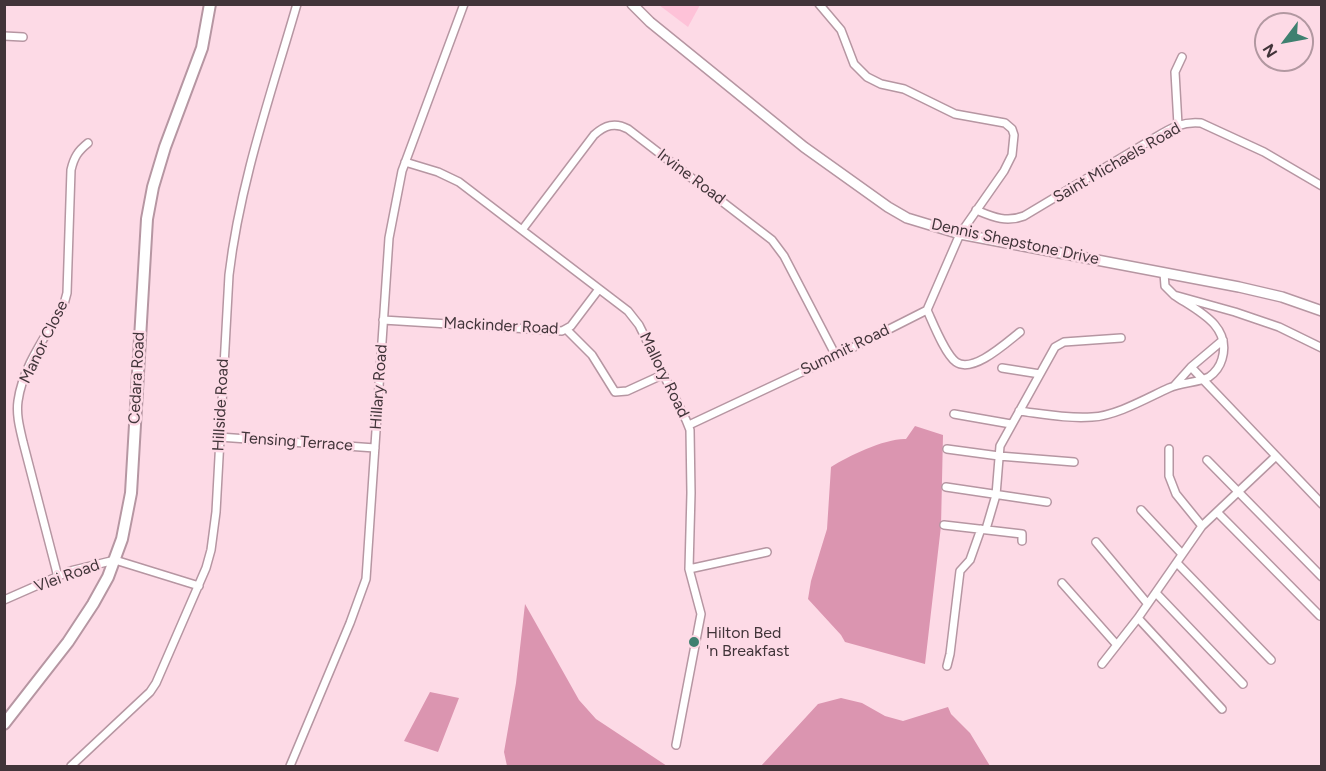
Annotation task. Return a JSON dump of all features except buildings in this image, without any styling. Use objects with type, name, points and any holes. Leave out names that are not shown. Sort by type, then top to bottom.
[{"type":"main road","name":"Cedara Road","points":[[4,724],[68,642],[93,604],[108,577],[122,539],[131,493],[147,219],[153,187],[165,147],[202,48],[210,4]]},
{"type":"street","name":"Hillside Road","points":[[71,766],[150,692],[156,683],[209,559],[214,533],[228,274],[233,242],[254,151],[297,4]]},
{"type":"street","name":"Hillary Road","points":[[290,766],[362,592],[369,556],[389,238],[405,162],[464,4]]},
{"type":"street","name":"Dennis Shepstone Drive","points":[[632,4],[804,147],[907,218],[960,234],[1282,297],[1322,311]]},
{"type":"street","points":[[819,4],[841,30],[854,64],[867,77],[881,84],[904,89],[947,111],[963,116],[999,120],[1012,129],[1014,142],[1012,155],[1004,171],[960,234],[927,310],[949,353],[954,360],[963,365],[974,364],[982,360],[1020,332]]},
{"type":"street","points":[[4,36],[23,37]]},
{"type":"street","points":[[1178,125],[1175,72],[1182,57]]},
{"type":"street","name":"Saint Michaels Road","points":[[976,210],[999,219],[1010,220],[1024,216],[1042,207],[1088,176],[1178,125],[1191,122],[1201,123],[1264,152],[1322,186]]},
{"type":"street","name":"Irvine Road","points":[[522,230],[594,135],[612,124],[621,125],[772,240],[783,256],[836,357]]},
{"type":"street","name":"Manor Close","points":[[58,577],[23,442],[18,402],[24,378],[64,304],[67,293],[71,170],[74,158],[88,143]]},
{"type":"street","name":"Mallory Road","points":[[405,162],[449,176],[628,311],[639,325],[689,425],[691,493],[688,569],[700,605],[701,620],[676,745]]},
{"type":"street","points":[[1019,411],[1093,417],[1108,414],[1174,386],[1202,379],[1217,370],[1223,354],[1221,334],[1210,319],[1167,289],[1164,273]]},
{"type":"street","name":"Mackinder Road","points":[[383,320],[547,331],[566,329],[599,289]]},
{"type":"street","points":[[1174,295],[1279,327],[1322,348]]},
{"type":"street","name":"Summit Road","points":[[689,425],[836,357],[927,310]]},
{"type":"street","points":[[566,329],[592,356],[615,392],[627,391],[663,375]]},
{"type":"street","points":[[947,666],[960,571],[970,560],[996,495],[1000,446],[1011,424],[1058,344],[1121,338]]},
{"type":"street","points":[[1174,386],[1191,367],[1223,340]]},
{"type":"street","points":[[1191,367],[1322,504]]},
{"type":"street","points":[[1002,368],[1040,374]]},
{"type":"street","points":[[954,414],[1011,424]]},
{"type":"street","name":"Tensing Terrace","points":[[219,437],[375,448]]},
{"type":"street","points":[[947,449],[1074,462]]},
{"type":"street","points":[[1169,449],[1169,476],[1176,494],[1202,526]]},
{"type":"street","points":[[1102,664],[1178,563],[1202,526],[1275,457]]},
{"type":"street","points":[[1207,460],[1322,577]]},
{"type":"street","points":[[946,487],[1047,502]]},
{"type":"street","points":[[1141,510],[1182,554]]},
{"type":"street","points":[[1217,512],[1320,616]]},
{"type":"street","points":[[944,525],[1022,534],[1022,541]]},
{"type":"street","points":[[1096,542],[1148,603]]},
{"type":"street","points":[[688,569],[767,552]]},
{"type":"street","name":"Vlei Road","points":[[4,600],[80,568],[115,560],[199,586]]},
{"type":"street","points":[[1178,563],[1271,660]]},
{"type":"street","points":[[1062,582],[1116,644]]},
{"type":"street","points":[[1156,593],[1243,684]]},
{"type":"street","points":[[1138,618],[1222,709]]},
{"type":"shaded area","points":[[659,5],[700,5],[688,27]]},
{"type":"shaded area","points":[[915,426],[943,435],[941,526],[925,664],[845,642],[808,599],[811,581],[827,529],[831,467],[857,453],[888,441],[906,439]]},
{"type":"shaded area","points":[[525,604],[579,700],[596,719],[667,766],[507,766],[504,752],[516,683]]},
{"type":"shaded area","points":[[430,692],[459,698],[438,752],[404,741]]},
{"type":"shaded area","points":[[841,698],[862,703],[885,716],[903,721],[948,707],[951,714],[970,733],[990,766],[761,766],[818,704]]},
{"type":"place","name":"Hilton Bed 'n Breakfast","points":[[694,642]]}]
